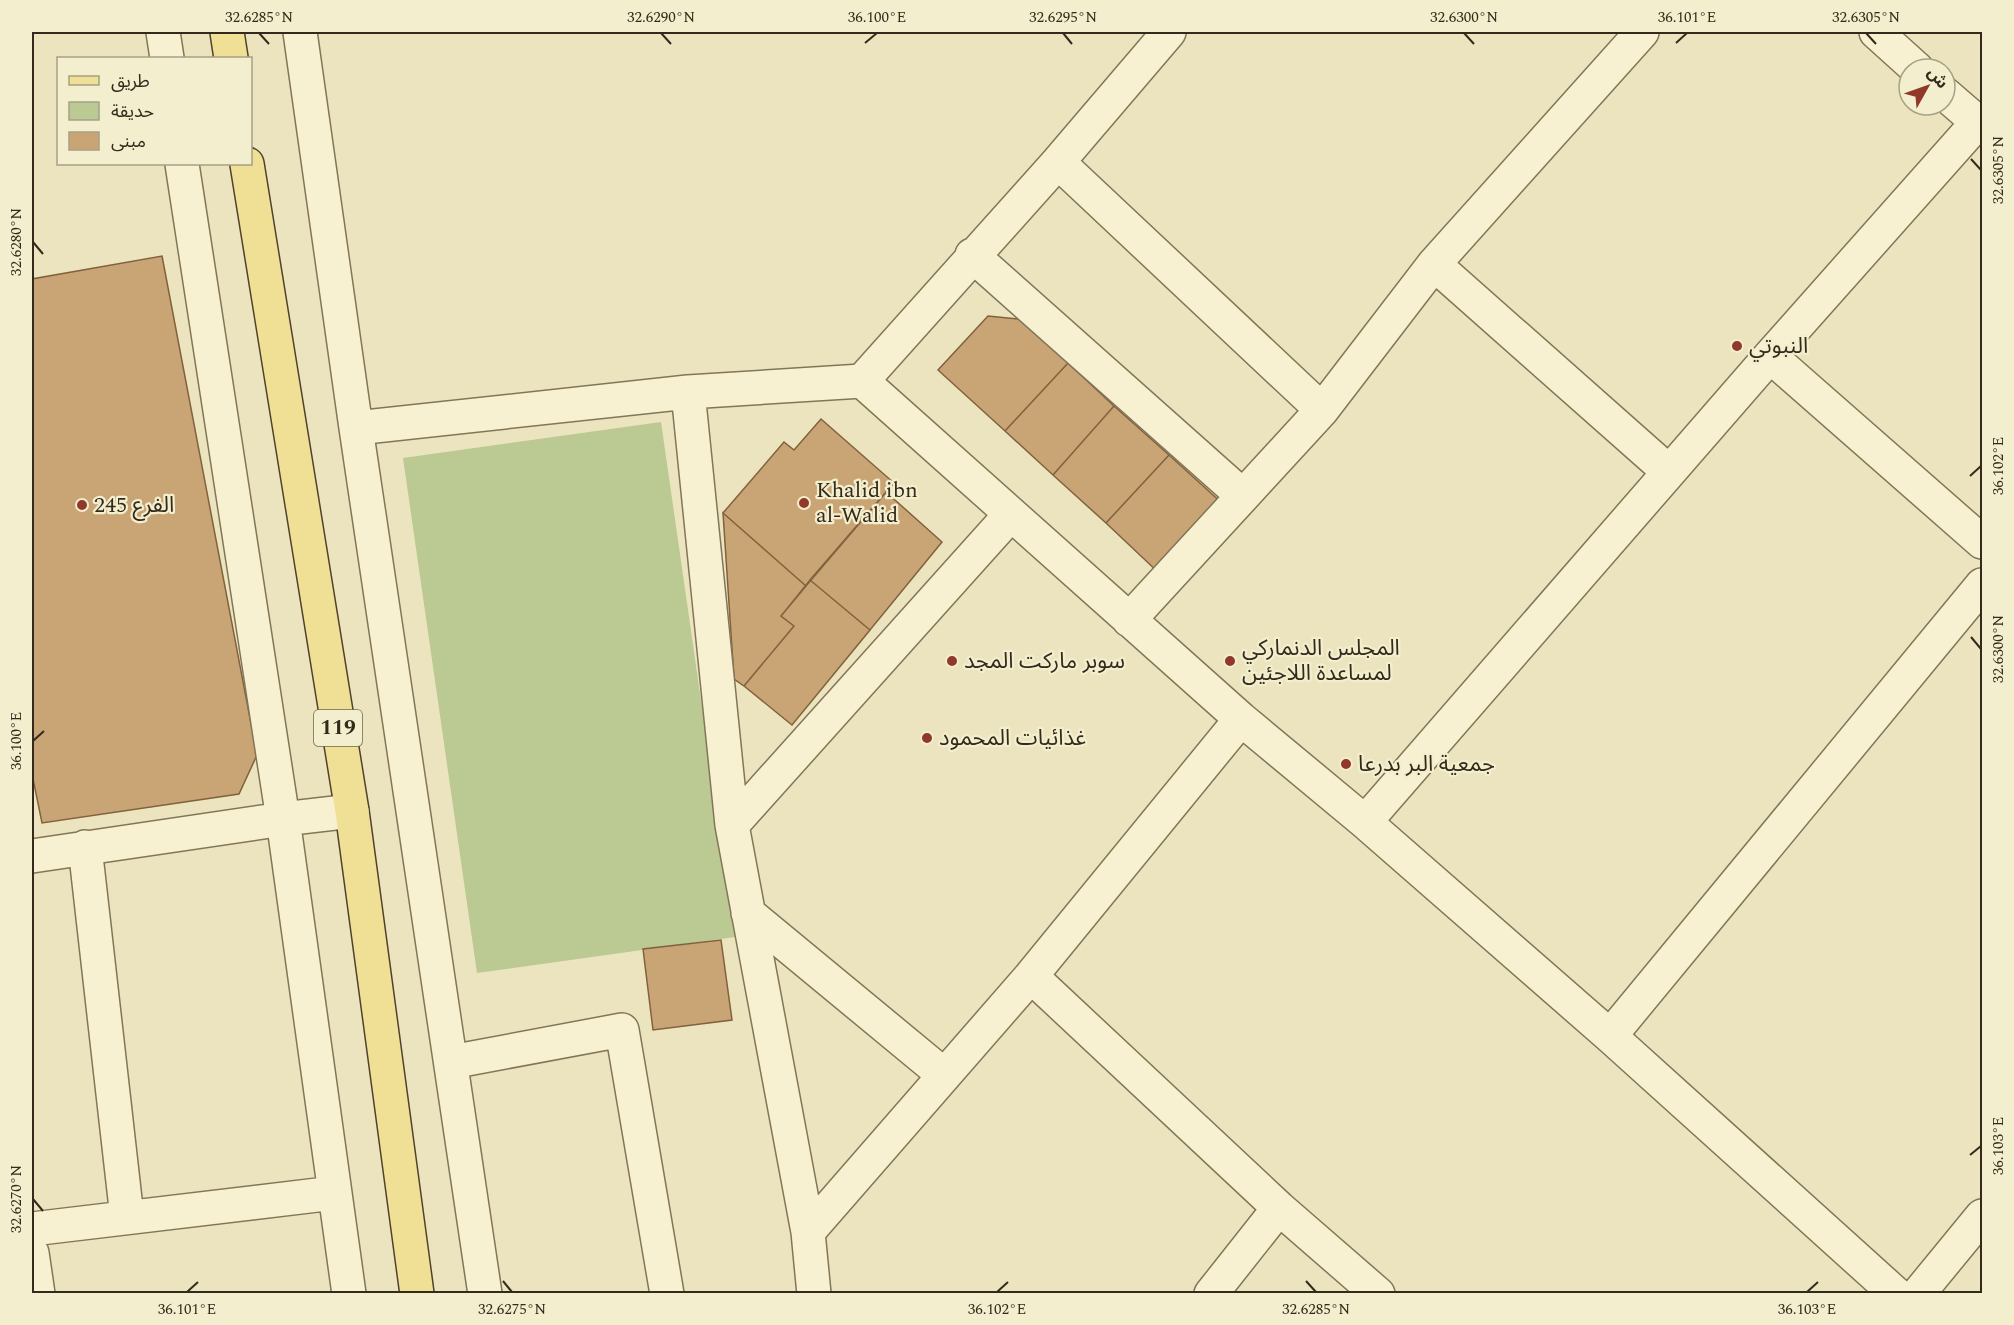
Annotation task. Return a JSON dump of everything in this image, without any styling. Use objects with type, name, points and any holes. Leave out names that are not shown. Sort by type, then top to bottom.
[{"type":"main road","points":[[227,32],[231,57]]},
{"type":"main road","name":"119","points":[[248,165],[352,812],[417,1293]]},
{"type":"street","points":[[163,32],[167,57]]},
{"type":"street","points":[[300,32],[356,428],[485,1293]]},
{"type":"street","points":[[356,428],[688,392],[862,381],[972,255],[1058,162],[1169,32]]},
{"type":"street","points":[[1129,620],[1322,410],[1434,264],[1642,32]]},
{"type":"street","points":[[1876,32],[1904,57]]},
{"type":"street","points":[[1365,822],[1770,356],[1980,124],[1957,104]]},
{"type":"street","points":[[1058,162],[1322,410]]},
{"type":"street","points":[[182,165],[283,819],[349,1293]]},
{"type":"street","points":[[972,255],[1243,496]]},
{"type":"street","points":[[1434,264],[1669,472]]},
{"type":"street","points":[[1770,356],[1983,542]]},
{"type":"street","points":[[862,381],[1240,719],[1365,822],[1610,1036],[1896,1293]]},
{"type":"street","points":[[688,392],[732,825],[808,1232],[814,1293]]},
{"type":"street","points":[[732,825],[1011,514]]},
{"type":"street","points":[[1610,1036],[1983,585]]},
{"type":"street","points":[[808,1232],[1031,976],[1240,719]]},
{"type":"street","points":[[32,856],[283,819],[352,812]]},
{"type":"street","points":[[85,847],[127,1217]]},
{"type":"street","points":[[748,913],[944,1075]]},
{"type":"street","points":[[1031,976],[1280,1208],[1378,1293]]},
{"type":"street","points":[[451,1062],[622,1030],[667,1293]]},
{"type":"street","points":[[32,1229],[334,1193]]},
{"type":"street","points":[[1211,1293],[1280,1208]]},
{"type":"street","points":[[1918,1293],[1982,1219]]},
{"type":"street","points":[[32,1253],[38,1293]]},
{"type":"green space","points":[[661,422],[735,937],[477,973],[403,458]]},
{"type":"building","points":[[162,256],[257,755],[239,794],[42,823],[32,774],[32,279]]},
{"type":"building","points":[[988,316],[1019,319],[1068,363],[1005,431],[938,370]]},
{"type":"building","points":[[1068,363],[1114,406],[1053,475],[1005,431]]},
{"type":"building","points":[[1114,406],[1169,455],[1106,523],[1053,475]]},
{"type":"building","name":"Khalid ibn al-Walid","points":[[821,419],[894,483],[806,586],[723,513],[784,442],[794,450]]},
{"type":"building","points":[[1169,455],[1224,505],[1161,575],[1106,523]]},
{"type":"building","points":[[886,492],[942,542],[870,630],[810,580]]},
{"type":"building","points":[[723,513],[806,586],[781,616],[794,626],[744,686],[734,679]]},
{"type":"building","points":[[810,580],[870,630],[792,725],[744,686],[794,626],[781,616]]},
{"type":"building","points":[[721,940],[732,1020],[653,1030],[643,949]]},
{"type":"place","name":"النبوتي","points":[[1737,346]]},
{"type":"place","name":"Khalid ibn al-Walid","points":[[804,503]]},
{"type":"place","name":"الفرع 245","points":[[82,505]]},
{"type":"place","name":"سوبر ماركت المجد","points":[[952,661]]},
{"type":"place","name":"المجلس الدنماركي لمساعدة اللاجئين","points":[[1230,661]]},
{"type":"place","name":"غذائيات المحمود","points":[[927,738]]},
{"type":"place","name":"جمعية البر بدرعا","points":[[1346,764]]}]
